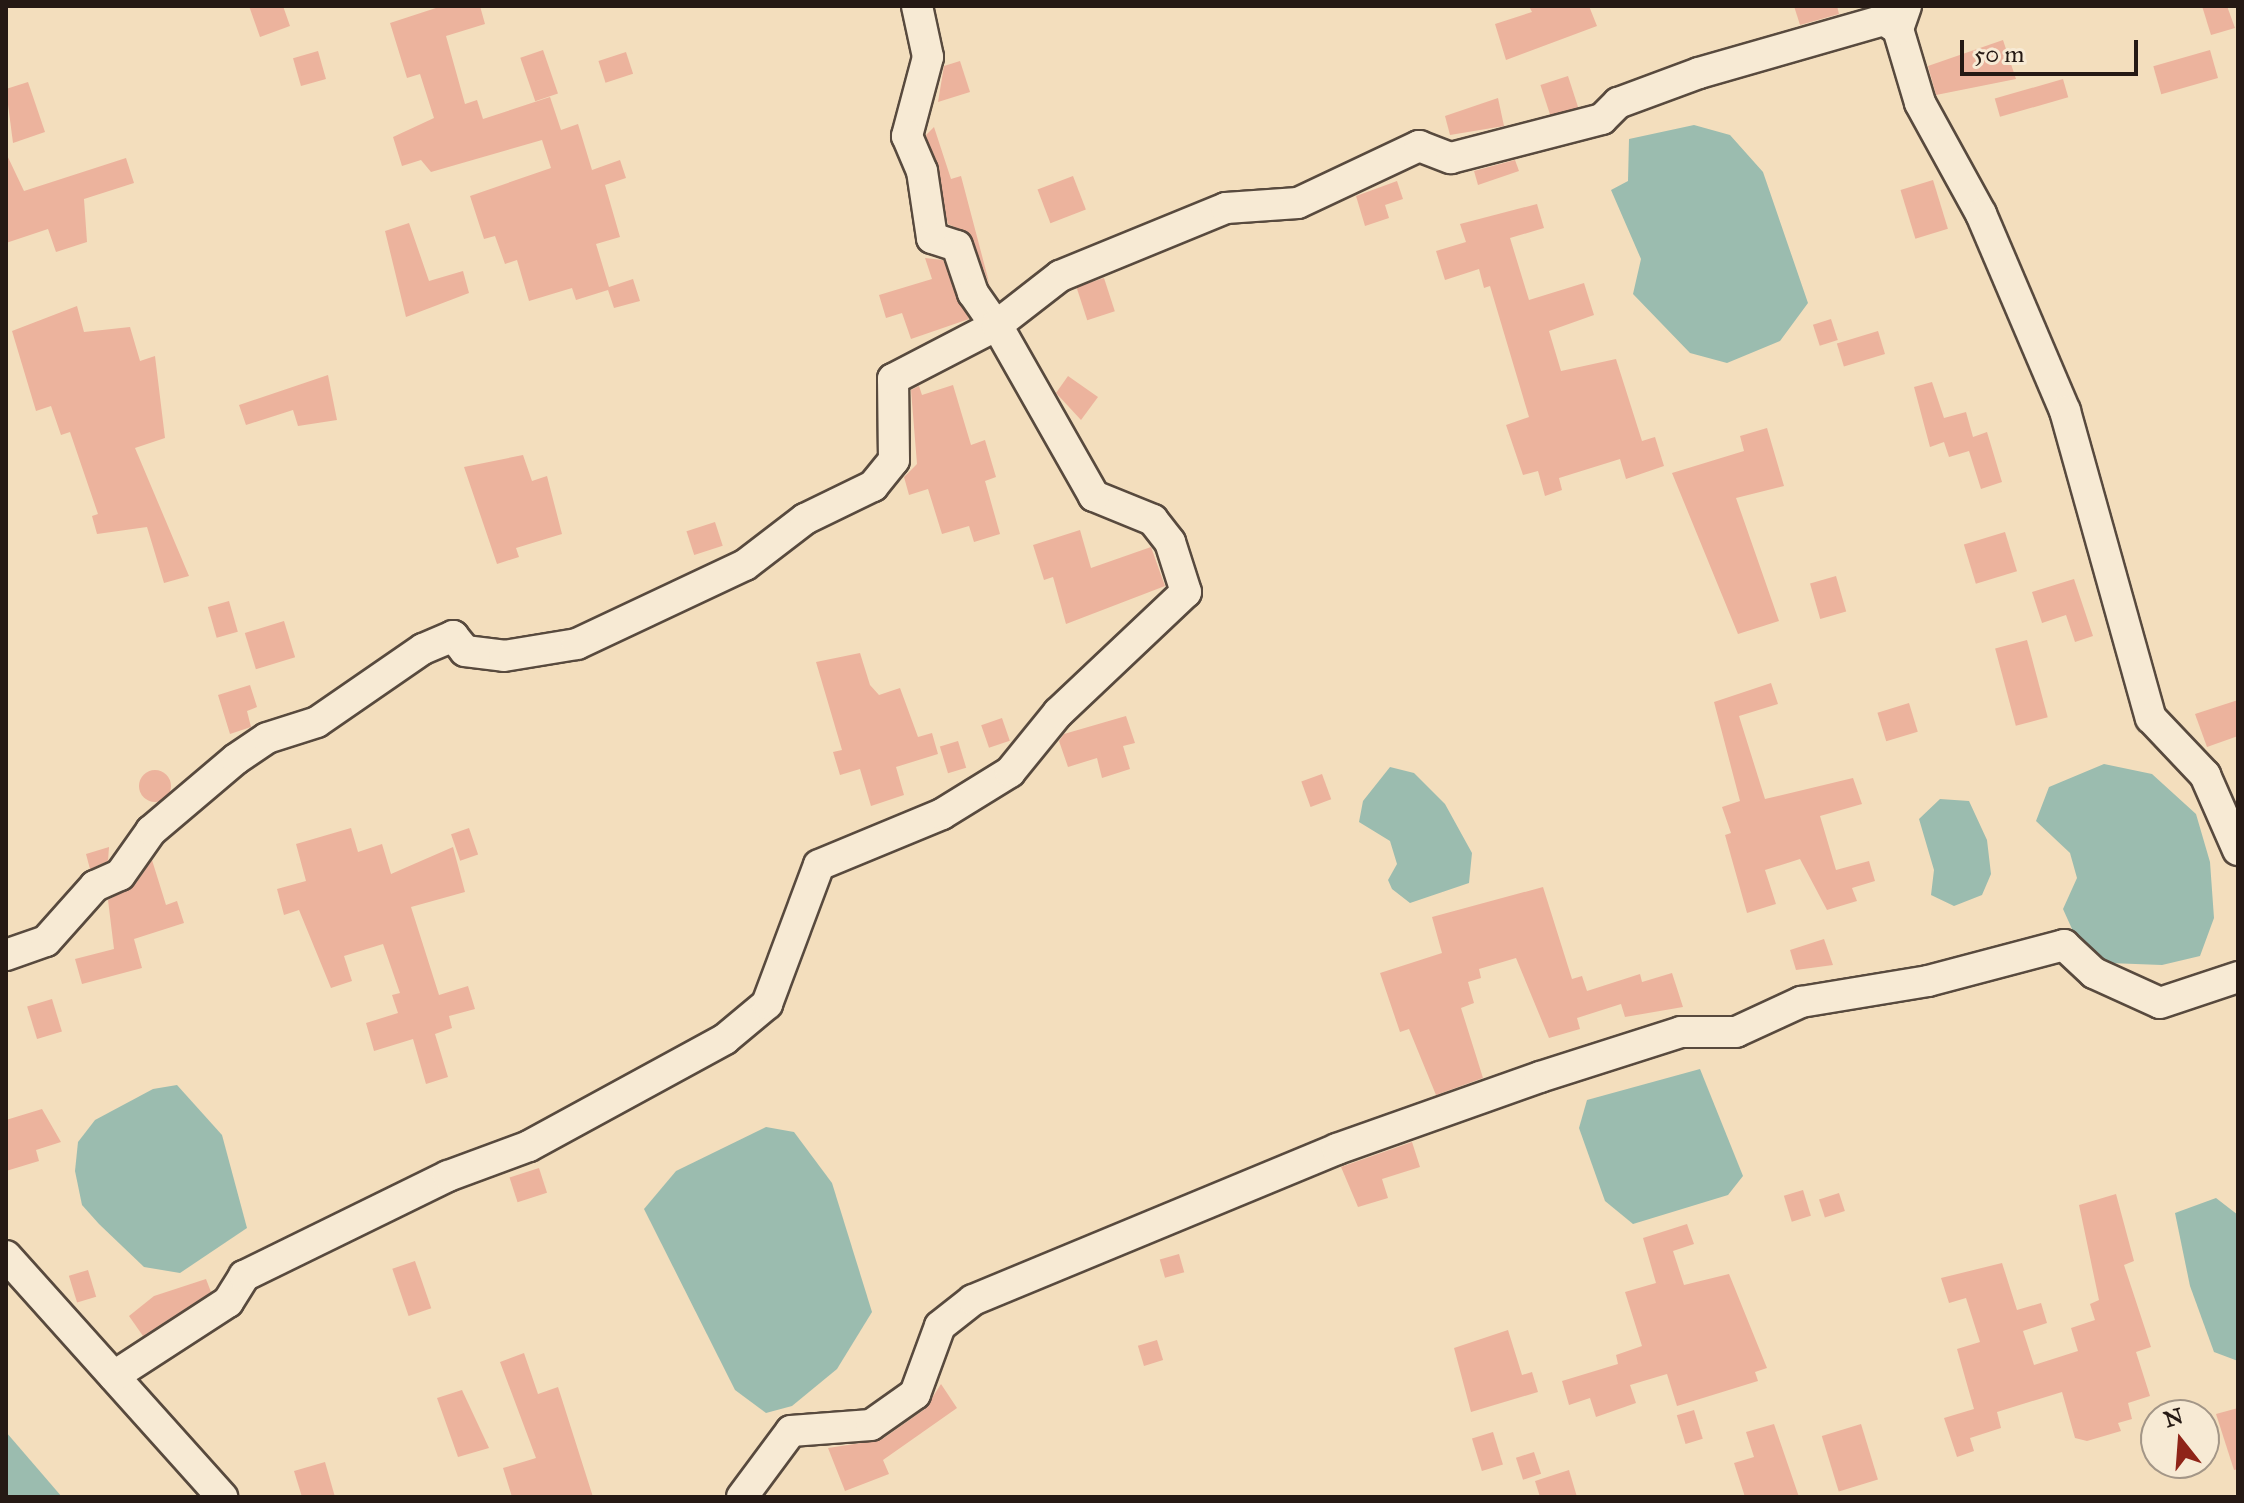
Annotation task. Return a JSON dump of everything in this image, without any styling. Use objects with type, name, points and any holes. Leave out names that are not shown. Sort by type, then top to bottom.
[{"type":"street","points":[[114,1376],[228,1302],[244,1276],[448,1176],[529,1146],[725,1039],[767,1004],[819,865],[942,814],[1010,772],[1058,713],[1186,592],[1170,542],[1153,520],[1094,496],[997,326],[973,293],[957,246],[932,238],[922,171],[907,136],[928,57],[917,6]]},
{"type":"street","points":[[6,955],[46,941],[95,886],[120,875],[151,831],[236,759],[267,738],[317,722],[423,649],[453,636],[465,651],[504,656],[577,644],[745,565],[805,519],[873,486],[894,460],[893,379],[997,326],[1060,276],[1226,208],[1298,203],[1419,146],[1451,158],[1602,119],[1618,103],[1725,66],[1902,17],[1920,103],[1981,214],[2065,411],[2151,718],[2205,775],[2238,850]]},
{"type":"street","points":[[742,1497],[791,1431],[871,1425],[915,1394],[940,1326],[973,1300],[1337,1149],[1540,1077],[1681,1032],[1736,1032],[1801,1002],[1928,981],[2064,945],[2094,973],[2160,1003],[2238,977]]},
{"type":"street","points":[[6,1256],[222,1497]]},
{"type":"shaded area","points":[[1694,125],[1730,135],[1763,172],[1808,303],[1780,341],[1727,363],[1690,353],[1633,294],[1641,259],[1611,190],[1628,181],[1629,139]]},
{"type":"shaded area","points":[[2104,764],[2152,774],[2196,814],[2210,862],[2214,918],[2200,956],[2162,965],[2109,963],[2077,940],[2063,909],[2077,878],[2070,853],[2036,821],[2049,787]]},
{"type":"shaded area","points":[[1390,767],[1414,773],[1445,804],[1472,853],[1469,883],[1410,903],[1392,889],[1388,880],[1397,864],[1390,841],[1359,822],[1363,801]]},
{"type":"shaded area","points":[[1940,799],[1969,801],[1987,840],[1991,874],[1982,895],[1954,906],[1931,895],[1934,870],[1919,819]]},
{"type":"shaded area","points":[[1700,1069],[1743,1176],[1728,1195],[1633,1224],[1605,1201],[1579,1128],[1587,1100]]},
{"type":"shaded area","points":[[177,1085],[222,1135],[247,1228],[180,1273],[144,1267],[99,1224],[82,1205],[75,1171],[78,1142],[95,1120],[153,1089]]},
{"type":"shaded area","points":[[766,1127],[794,1132],[832,1183],[872,1312],[837,1369],[792,1406],[766,1413],[735,1390],[644,1209],[676,1171]]},
{"type":"shaded area","points":[[2216,1198],[2238,1215],[2238,1361],[2214,1352],[2190,1286],[2175,1213]]},
{"type":"shaded area","points":[[6,1432],[62,1497],[6,1497]]},
{"type":"building","points":[[249,6],[283,6],[290,26],[260,37]]},
{"type":"building","points":[[442,6],[480,6],[485,24],[446,36],[465,104],[477,100],[483,119],[550,97],[561,130],[578,124],[592,170],[620,160],[626,178],[605,185],[620,237],[596,244],[609,287],[633,279],[640,301],[614,308],[608,290],[576,300],[572,288],[529,301],[517,260],[505,264],[495,236],[484,239],[470,196],[551,168],[542,140],[431,172],[421,160],[402,166],[393,137],[434,118],[420,74],[407,78],[390,23]]},
{"type":"building","points":[[1529,6],[1589,6],[1597,26],[1506,60],[1495,24],[1532,12]]},
{"type":"building","points":[[1794,6],[1837,6],[1839,14],[1800,25]]},
{"type":"building","points":[[2202,6],[2227,6],[2235,28],[2211,35]]},
{"type":"building","points":[[2003,40],[2016,79],[1936,95],[1928,66]]},
{"type":"building","points":[[543,50],[558,93],[535,101],[520,58]]},
{"type":"building","points":[[2210,50],[2218,78],[2161,94],[2153,66]]},
{"type":"building","points":[[318,51],[326,79],[301,86],[293,58]]},
{"type":"building","points":[[626,52],[633,74],[606,83],[598,61]]},
{"type":"building","points":[[960,61],[970,92],[938,102],[944,66]]},
{"type":"building","points":[[1568,76],[1578,107],[1551,116],[1540,85]]},
{"type":"building","points":[[2063,79],[2068,97],[2000,117],[1995,99]]},
{"type":"building","points":[[28,82],[45,132],[13,143],[6,89]]},
{"type":"building","points":[[1498,98],[1504,126],[1450,135],[1445,116]]},
{"type":"building","points":[[934,127],[951,179],[961,176],[990,286],[970,234],[948,224],[926,135]]},
{"type":"building","points":[[6,153],[24,191],[126,158],[134,183],[84,199],[87,242],[56,252],[48,229],[6,243]]},
{"type":"building","points":[[1515,160],[1519,171],[1478,185],[1474,171]]},
{"type":"building","points":[[1073,176],[1086,210],[1050,223],[1038,190]]},
{"type":"building","points":[[1933,180],[1948,229],[1915,239],[1900,190]]},
{"type":"building","points":[[1397,181],[1403,199],[1385,205],[1389,218],[1365,226],[1356,196]]},
{"type":"building","points":[[1537,204],[1544,228],[1510,238],[1529,300],[1584,283],[1594,315],[1549,331],[1561,371],[1616,359],[1642,441],[1655,437],[1664,466],[1626,479],[1620,459],[1559,478],[1562,490],[1545,496],[1538,471],[1523,475],[1506,425],[1529,417],[1490,286],[1484,288],[1479,269],[1445,280],[1436,251],[1466,242],[1460,224]]},
{"type":"building","points":[[409,223],[429,281],[463,271],[469,293],[406,317],[385,231]]},
{"type":"building","points":[[925,258],[943,260],[969,319],[911,339],[902,313],[886,318],[879,295],[932,279]]},
{"type":"building","points":[[1104,278],[1115,311],[1087,320],[1076,287]]},
{"type":"building","points":[[77,306],[84,332],[130,327],[140,361],[155,356],[165,438],[135,448],[189,576],[164,583],[147,527],[97,534],[92,516],[98,514],[70,432],[61,435],[51,406],[36,411],[12,331]]},
{"type":"building","points":[[1831,319],[1838,340],[1820,346],[1813,325]]},
{"type":"building","points":[[1878,331],[1885,354],[1844,367],[1837,344]]},
{"type":"building","points":[[328,375],[337,420],[298,426],[293,410],[246,425],[239,405]]},
{"type":"building","points":[[1068,376],[1098,397],[1081,420],[1056,393]]},
{"type":"building","points":[[1932,382],[1944,418],[1966,412],[1973,437],[1987,432],[2002,482],[1981,489],[1969,451],[1949,457],[1944,442],[1930,447],[1914,387]]},
{"type":"building","points":[[953,385],[971,445],[985,440],[996,477],[985,481],[1000,534],[974,542],[969,526],[942,534],[928,489],[909,495],[904,477],[917,464],[911,390],[919,386],[922,395]]},
{"type":"building","points":[[1767,428],[1784,486],[1736,498],[1779,621],[1738,634],[1672,473],[1744,451],[1740,436]]},
{"type":"building","points":[[523,455],[532,481],[547,476],[562,534],[516,548],[519,557],[497,564],[464,467]]},
{"type":"building","points":[[715,522],[723,546],[694,555],[686,531]]},
{"type":"building","points":[[1080,530],[1091,568],[1151,547],[1165,586],[1066,624],[1053,577],[1044,580],[1033,545]]},
{"type":"building","points":[[2005,532],[2017,571],[1976,584],[1964,545]]},
{"type":"building","points":[[1836,576],[1846,612],[1820,619],[1810,583]]},
{"type":"building","points":[[2074,579],[2093,636],[2075,642],[2066,615],[2042,623],[2032,592]]},
{"type":"building","points":[[229,601],[238,632],[217,638],[208,607]]},
{"type":"building","points":[[284,621],[295,657],[256,669],[245,633]]},
{"type":"building","points":[[2027,640],[2048,717],[2016,726],[1995,649]]},
{"type":"building","points":[[860,653],[870,685],[879,695],[900,688],[918,737],[932,733],[938,754],[896,767],[904,795],[871,806],[860,769],[840,775],[833,752],[842,750],[816,662]]},
{"type":"building","points":[[1771,683],[1778,704],[1739,716],[1765,799],[1853,778],[1862,804],[1820,816],[1836,870],[1869,861],[1875,881],[1852,888],[1857,901],[1827,910],[1800,859],[1765,870],[1776,904],[1747,913],[1725,835],[1731,833],[1722,807],[1740,801],[1714,702]]},
{"type":"building","points":[[250,685],[257,707],[247,711],[251,727],[230,734],[218,695]]},
{"type":"building","points":[[2238,700],[2238,736],[2207,747],[2195,714]]},
{"type":"building","points":[[1909,703],[1918,732],[1886,741],[1877,713]]},
{"type":"building","points":[[1126,716],[1135,743],[1123,746],[1130,769],[1102,778],[1097,758],[1068,767],[1059,741],[1064,734]]},
{"type":"building","points":[[1002,718],[1010,741],[989,748],[981,725]]},
{"type":"building","points":[[958,741],[966,768],[948,773],[940,747]]},
{"type":"building","points":[[155,770],[166,775],[171,786],[166,797],[155,802],[144,797],[139,786],[144,775]]},
{"type":"building","points":[[1322,774],[1331,799],[1311,807],[1301,782]]},
{"type":"building","points":[[351,828],[358,852],[382,844],[391,874],[453,847],[465,892],[411,907],[439,995],[468,986],[475,1009],[449,1016],[452,1028],[435,1034],[448,1077],[426,1084],[413,1039],[374,1051],[366,1023],[398,1013],[392,995],[400,993],[383,944],[344,956],[352,981],[331,988],[299,910],[284,915],[277,889],[306,881],[296,844]]},
{"type":"building","points":[[469,828],[478,854],[460,861],[451,834]]},
{"type":"building","points":[[109,847],[108,861],[90,869],[86,854]]},
{"type":"building","points":[[152,860],[166,905],[177,901],[184,923],[134,939],[142,968],[82,984],[75,959],[114,949],[108,900],[134,886]]},
{"type":"building","points":[[1543,887],[1572,979],[1582,976],[1587,991],[1640,974],[1642,982],[1672,973],[1683,1007],[1625,1017],[1621,1004],[1577,1018],[1580,1029],[1549,1038],[1516,958],[1479,969],[1481,978],[1468,982],[1474,1003],[1461,1008],[1483,1078],[1436,1095],[1409,1029],[1400,1032],[1380,973],[1442,953],[1432,917]]},
{"type":"building","points":[[1824,939],[1833,965],[1796,970],[1790,950]]},
{"type":"building","points":[[52,999],[62,1032],[37,1039],[27,1007]]},
{"type":"building","points":[[42,1109],[61,1142],[36,1150],[39,1161],[6,1171],[6,1120]]},
{"type":"building","points":[[1412,1142],[1420,1167],[1382,1179],[1388,1198],[1358,1207],[1341,1167]]},
{"type":"building","points":[[539,1168],[547,1193],[518,1202],[510,1178]]},
{"type":"building","points":[[1803,1190],[1811,1216],[1792,1222],[1784,1196]]},
{"type":"building","points":[[1839,1193],[1845,1211],[1825,1218],[1819,1199]]},
{"type":"building","points":[[2116,1194],[2134,1261],[2124,1265],[2151,1347],[2136,1352],[2150,1396],[2128,1403],[2132,1419],[2118,1423],[2121,1431],[2087,1441],[2075,1438],[2062,1392],[1997,1412],[2001,1428],[1970,1438],[1974,1451],[1957,1457],[1944,1418],[1974,1409],[1957,1349],[1980,1342],[1966,1298],[1949,1303],[1941,1278],[2002,1263],[2017,1310],[2041,1303],[2047,1323],[2023,1331],[2034,1365],[2078,1351],[2071,1328],[2095,1320],[2090,1304],[2099,1300],[2079,1205]]},
{"type":"building","points":[[1687,1224],[1694,1244],[1673,1251],[1684,1285],[1729,1274],[1767,1368],[1755,1372],[1758,1381],[1677,1406],[1667,1374],[1630,1385],[1636,1403],[1596,1417],[1590,1398],[1569,1405],[1562,1381],[1618,1364],[1616,1355],[1642,1346],[1625,1292],[1656,1283],[1643,1238]]},
{"type":"building","points":[[1179,1254],[1184,1272],[1165,1278],[1160,1260]]},
{"type":"building","points":[[415,1261],[431,1308],[409,1316],[392,1269]]},
{"type":"building","points":[[88,1270],[96,1297],[77,1303],[69,1276]]},
{"type":"building","points":[[206,1279],[211,1292],[143,1336],[129,1316],[154,1296]]},
{"type":"building","points":[[1508,1330],[1522,1375],[1532,1372],[1538,1392],[1471,1412],[1454,1348]]},
{"type":"building","points":[[1157,1340],[1163,1360],[1144,1366],[1138,1346]]},
{"type":"building","points":[[524,1353],[538,1394],[558,1387],[593,1497],[512,1497],[503,1468],[536,1458],[500,1362]]},
{"type":"building","points":[[941,1384],[957,1408],[883,1460],[889,1474],[845,1491],[828,1448],[881,1440],[925,1409]]},
{"type":"building","points":[[462,1390],[489,1448],[458,1457],[437,1398]]},
{"type":"building","points":[[2238,1408],[2238,1469],[2234,1470],[2220,1426],[2220,1413]]},
{"type":"building","points":[[1694,1410],[1703,1439],[1686,1444],[1677,1415]]},
{"type":"building","points":[[1774,1424],[1799,1497],[1745,1497],[1734,1463],[1754,1457],[1746,1432]]},
{"type":"building","points":[[1861,1424],[1878,1479],[1839,1491],[1822,1436]]},
{"type":"building","points":[[1493,1432],[1503,1465],[1482,1471],[1472,1438]]},
{"type":"building","points":[[1534,1452],[1541,1474],[1523,1480],[1516,1458]]},
{"type":"building","points":[[325,1462],[335,1497],[302,1497],[294,1471]]},
{"type":"building","points":[[1569,1470],[1577,1497],[1540,1497],[1535,1481]]}]
